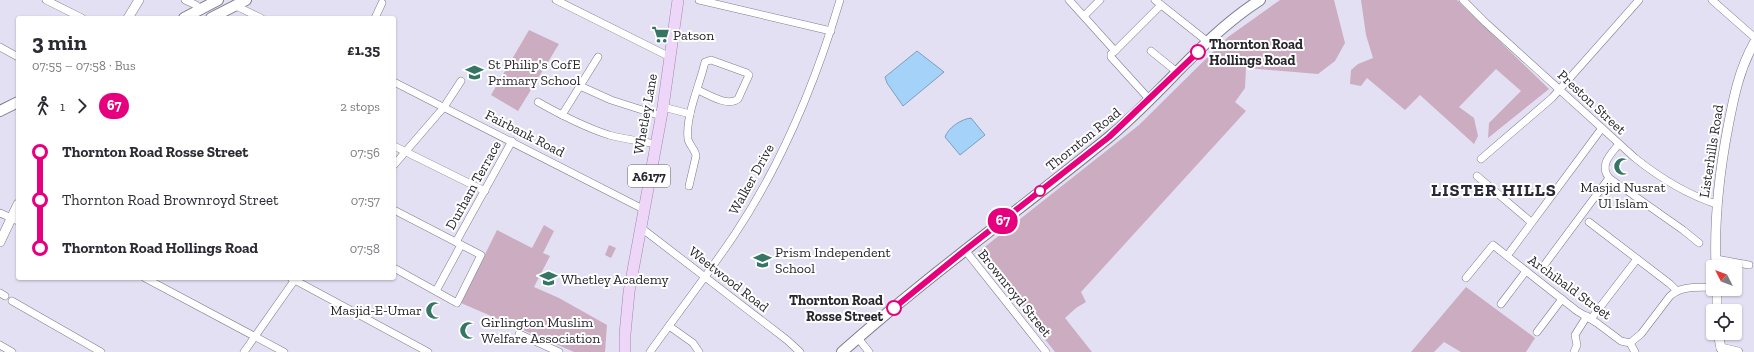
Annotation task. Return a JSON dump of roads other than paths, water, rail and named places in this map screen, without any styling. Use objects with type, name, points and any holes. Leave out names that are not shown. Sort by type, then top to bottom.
[{"type":"main road","points":[[186,16],[198,5],[218,0]]},
{"type":"main road","points":[[213,16],[234,3],[246,0]]},
{"type":"main road","name":"Whetley Lane","points":[[625,352],[629,292],[643,208],[662,111],[678,0]]},
{"type":"main road","name":"Thornton Road","points":[[842,352],[965,250],[1109,137],[1150,100],[1208,42],[1234,19],[1260,0]]},
{"type":"main road","points":[[0,111],[16,103]]},
{"type":"street","points":[[46,0],[78,16]]},
{"type":"street","points":[[129,16],[139,0]]},
{"type":"street","points":[[185,0],[198,5]]},
{"type":"street","points":[[556,0],[670,56]]},
{"type":"street","points":[[698,0],[831,31]]},
{"type":"street","name":"Walker Drive","points":[[650,352],[735,233],[764,184],[790,133],[831,31],[840,0]]},
{"type":"street","points":[[1069,0],[1115,51]]},
{"type":"street","points":[[1084,16],[1100,0]]},
{"type":"street","points":[[1155,0],[1208,42]]},
{"type":"street","name":"Preston Street","points":[[1463,0],[1619,144],[1656,174],[1702,200],[1716,204]]},
{"type":"street","points":[[1481,159],[1560,90],[1640,0]]},
{"type":"street","points":[[1712,0],[1754,37]]},
{"type":"street","points":[[234,3],[257,16]]},
{"type":"street","points":[[376,16],[382,3]]},
{"type":"street","points":[[1150,100],[1111,57],[1111,54],[1161,5]]},
{"type":"street","name":"Listerhills Road","points":[[1716,260],[1716,204],[1722,157],[1737,82],[1745,59],[1754,43]]},
{"type":"street","points":[[0,48],[16,56]]},
{"type":"street","points":[[1151,51],[1177,72]]},
{"type":"street","points":[[562,115],[598,57]]},
{"type":"street","points":[[689,186],[696,156],[696,151],[688,141],[690,114],[705,62],[711,60],[749,75],[738,99],[735,102],[729,102],[698,90]]},
{"type":"street","points":[[396,163],[444,106],[462,81]]},
{"type":"street","name":"Fairbank Road","points":[[396,83],[643,208]]},
{"type":"street","points":[[580,86],[611,100],[662,111],[690,114]]},
{"type":"street","points":[[538,102],[562,115],[610,135],[656,144]]},
{"type":"street","points":[[1507,256],[1602,128]]},
{"type":"street","name":"Durham Terrace","points":[[436,291],[485,191],[512,141]]},
{"type":"street","points":[[1619,144],[1607,158],[1605,173],[1609,178],[1699,243]]},
{"type":"street","points":[[396,147],[485,191]]},
{"type":"street","points":[[1477,176],[1531,222]]},
{"type":"street","points":[[1545,264],[1584,219],[1609,178]]},
{"type":"street","points":[[396,211],[481,255],[457,303],[396,269]]},
{"type":"street","points":[[0,214],[14,219],[0,242]]},
{"type":"street","points":[[1584,219],[1676,290]]},
{"type":"street","name":"Weetwood Road","points":[[640,227],[788,340],[800,352]]},
{"type":"street","name":"Archibald Street","points":[[1466,278],[1488,249],[1493,245],[1577,311],[1589,317],[1621,341],[1630,343]]},
{"type":"street","name":"Brownroyd Street","points":[[965,250],[1046,352]]},
{"type":"street","points":[[1574,352],[1577,345],[1574,335],[1637,259]]},
{"type":"street","points":[[1742,265],[1749,265]]},
{"type":"street","points":[[1501,304],[1526,271]]},
{"type":"street","points":[[149,280],[284,352]]},
{"type":"street","points":[[244,352],[293,280]]},
{"type":"street","points":[[296,280],[428,352]]},
{"type":"street","points":[[1634,352],[1630,343],[1640,334],[1676,290],[1684,288],[1706,287]]},
{"type":"street","points":[[1537,332],[1562,299]]},
{"type":"street","points":[[12,301],[101,352]]},
{"type":"street","points":[[669,326],[693,343],[699,352]]},
{"type":"street","points":[[519,334],[559,352]]},
{"type":"street","points":[[858,338],[869,352]]},
{"type":"street","points":[[1719,340],[1721,350],[1738,352]]},
{"type":"street","points":[[0,345],[12,352]]},
{"type":"water","points":[[917,51],[944,72],[903,106],[887,83],[885,77]]},
{"type":"water","points":[[971,118],[985,135],[960,155],[945,137],[955,124]]},
{"type":"place","name":"Patson","points":[[660,35]]},
{"type":"place","name":"Thornton Road Hollings Road","points":[[1198,52]]},
{"type":"place","name":"St Philip's CofE Primary School","points":[[475,72]]},
{"type":"place","name":"Masjid Nusrat Ul Islam","points":[[1623,167]]},
{"type":"place","name":"Prism Independent School","points":[[762,260]]},
{"type":"place","name":"Whetley Academy","points":[[548,279]]},
{"type":"place","name":"Thornton Road Rosse Street","points":[[894,308]]},
{"type":"place","name":"Masjid-E-Umar","points":[[435,310]]},
{"type":"place","name":"Girlington Muslim Welfare Association","points":[[468,330]]},
{"type":"district","name":"LISTER HILLS","points":[[1494,190]]}]
